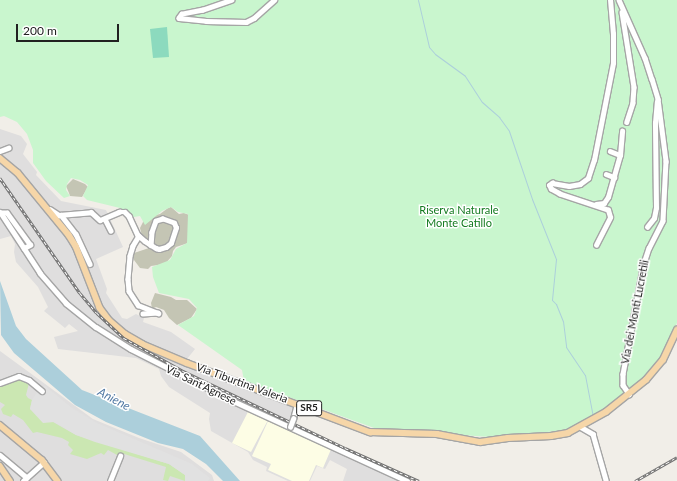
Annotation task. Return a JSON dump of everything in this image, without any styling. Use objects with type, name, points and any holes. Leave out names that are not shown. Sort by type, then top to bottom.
[{"type":"main road","name":"Via Tiburtina Valeria","points":[[0,158],[18,173],[73,241],[98,303],[109,320],[118,329],[134,340],[152,349],[373,432],[436,434],[475,442],[511,438],[555,436],[568,433],[606,412],[629,394],[659,365],[677,330]]},
{"type":"main road","points":[[0,425],[44,462],[58,481]]},
{"type":"main road","points":[[0,466],[10,481]]},
{"type":"street","points":[[232,0],[203,10],[182,14],[178,18],[215,22],[246,22],[254,18],[274,0]]},
{"type":"street","points":[[596,244],[610,217],[608,210],[595,204],[562,194],[551,189],[549,186],[552,183],[569,186],[580,184],[588,178],[593,164],[614,63],[610,0]]},
{"type":"street","name":"Via dei Monti Lucretili","points":[[619,0],[645,58],[658,99],[666,161],[664,213],[661,227],[648,251],[635,304],[622,378],[624,387],[629,394]]},
{"type":"street","points":[[623,10],[622,18],[634,87],[633,103],[627,122]]},
{"type":"street","points":[[647,227],[654,218],[656,208],[655,123],[658,99]]},
{"type":"street","points":[[595,204],[604,203],[607,199],[620,155],[622,131]]},
{"type":"street","points":[[0,151],[8,148]]},
{"type":"street","points":[[610,151],[620,155]]},
{"type":"street","points":[[606,174],[614,177]]},
{"type":"street","points":[[42,202],[55,214],[61,216],[91,212],[98,220],[119,212],[126,213],[139,236],[151,245],[158,249],[168,246],[176,230],[174,223],[163,219],[156,221],[152,232],[151,245]]},
{"type":"street","name":"Via Sant'Agnese","points":[[0,212],[7,213],[30,245],[24,248],[40,272],[60,297],[96,327],[146,358],[407,481]]},
{"type":"street","points":[[61,216],[74,230],[90,264]]},
{"type":"street","points":[[105,218],[111,231]]},
{"type":"street","points":[[139,236],[130,254],[128,278],[129,291],[138,304],[158,313],[142,314]]},
{"type":"street","points":[[0,383],[19,376],[29,380],[42,391]]},
{"type":"street","points":[[290,427],[297,404]]},
{"type":"street","points":[[581,427],[593,434],[606,480]]},
{"type":"street","points":[[0,455],[25,480],[44,462]]},
{"type":"street","points":[[110,481],[120,456]]},
{"type":"shaded area","points":[[0,129],[21,136],[27,144],[23,154],[37,172],[36,175],[61,201],[106,210],[123,247],[96,259],[107,289],[106,293],[122,318],[127,319],[136,314],[144,318],[143,322],[171,332],[195,349],[187,359],[187,363],[299,404],[292,428],[407,481],[343,481],[347,469],[330,460],[325,469],[317,466],[310,481],[288,481],[266,471],[267,467],[253,460],[248,452],[211,431],[209,419],[210,413],[169,387],[161,376],[159,369],[136,358],[58,349],[54,337],[78,331],[69,324],[65,328],[44,311],[48,307],[38,287],[16,262],[14,252],[15,244],[11,236],[0,239]]},
{"type":"shaded area","points":[[73,179],[85,184],[88,187],[82,197],[70,196],[66,186]]},
{"type":"shaded area","points":[[171,207],[179,214],[184,213],[189,215],[188,243],[176,247],[172,256],[165,264],[151,266],[148,269],[140,268],[134,260],[134,253],[149,248],[146,239],[142,236],[140,228],[144,220],[148,217],[160,214]]},
{"type":"shaded area","points":[[155,293],[171,297],[176,300],[187,300],[197,309],[191,318],[177,325],[169,318],[164,310],[156,307],[152,309],[151,303]]},
{"type":"shaded area","points":[[0,351],[93,419],[139,438],[181,452],[212,475],[214,481],[0,481]]},
{"type":"shaded area","points":[[45,386],[72,408],[97,423],[192,464],[210,478],[208,481],[185,481],[185,475],[169,464],[95,442],[76,435],[54,422],[43,423],[30,409],[32,400],[38,391]]},
{"type":"shaded area","points":[[249,410],[268,420],[251,452],[232,443]]},
{"type":"shaded area","points":[[269,419],[332,447],[323,468],[316,465],[309,481],[292,481],[268,470],[271,464],[252,456]]},
{"type":"green space","name":"Riserva Naturale Monte Catillo","points":[[0,0],[677,0],[677,323],[657,364],[641,381],[613,404],[569,430],[490,437],[377,429],[244,381],[242,370],[178,325],[194,316],[197,308],[189,299],[159,293],[153,277],[152,267],[170,260],[176,249],[187,243],[188,214],[178,212],[171,207],[162,211],[145,225],[140,216],[134,217],[120,208],[87,200],[83,196],[88,185],[80,180],[71,178],[67,184],[66,190],[70,196],[64,198],[46,181],[33,163],[33,150],[27,134],[17,122],[4,116],[0,117]]},
{"type":"green space","points":[[167,27],[169,57],[153,58],[150,29]]},
{"type":"green space","points":[[17,379],[29,383],[26,395],[32,400],[30,409],[76,435],[169,464],[185,475],[185,481],[170,476],[168,481],[163,480],[166,467],[121,453],[117,455],[108,450],[104,455],[101,453],[87,459],[70,454],[73,450],[68,445],[69,442],[62,438],[37,432],[33,433],[23,420],[13,414],[11,417],[3,414],[1,409],[5,405],[0,402],[0,385]]},
{"type":"water","name":"Aniene","points":[[0,281],[16,326],[26,339],[82,390],[200,436],[240,481],[223,481],[206,464],[183,449],[158,443],[106,422],[75,405],[14,353],[1,335]]},
{"type":"waterway","points":[[418,0],[429,47],[435,54],[465,76],[482,102],[499,117],[509,131],[532,199],[556,259],[552,300],[556,304],[563,321],[566,347],[585,375],[593,417]]},
{"type":"railway","points":[[0,178],[80,293],[97,313],[124,338],[183,371],[345,448],[419,481]]},
{"type":"railway","points":[[635,481],[677,457]]}]
